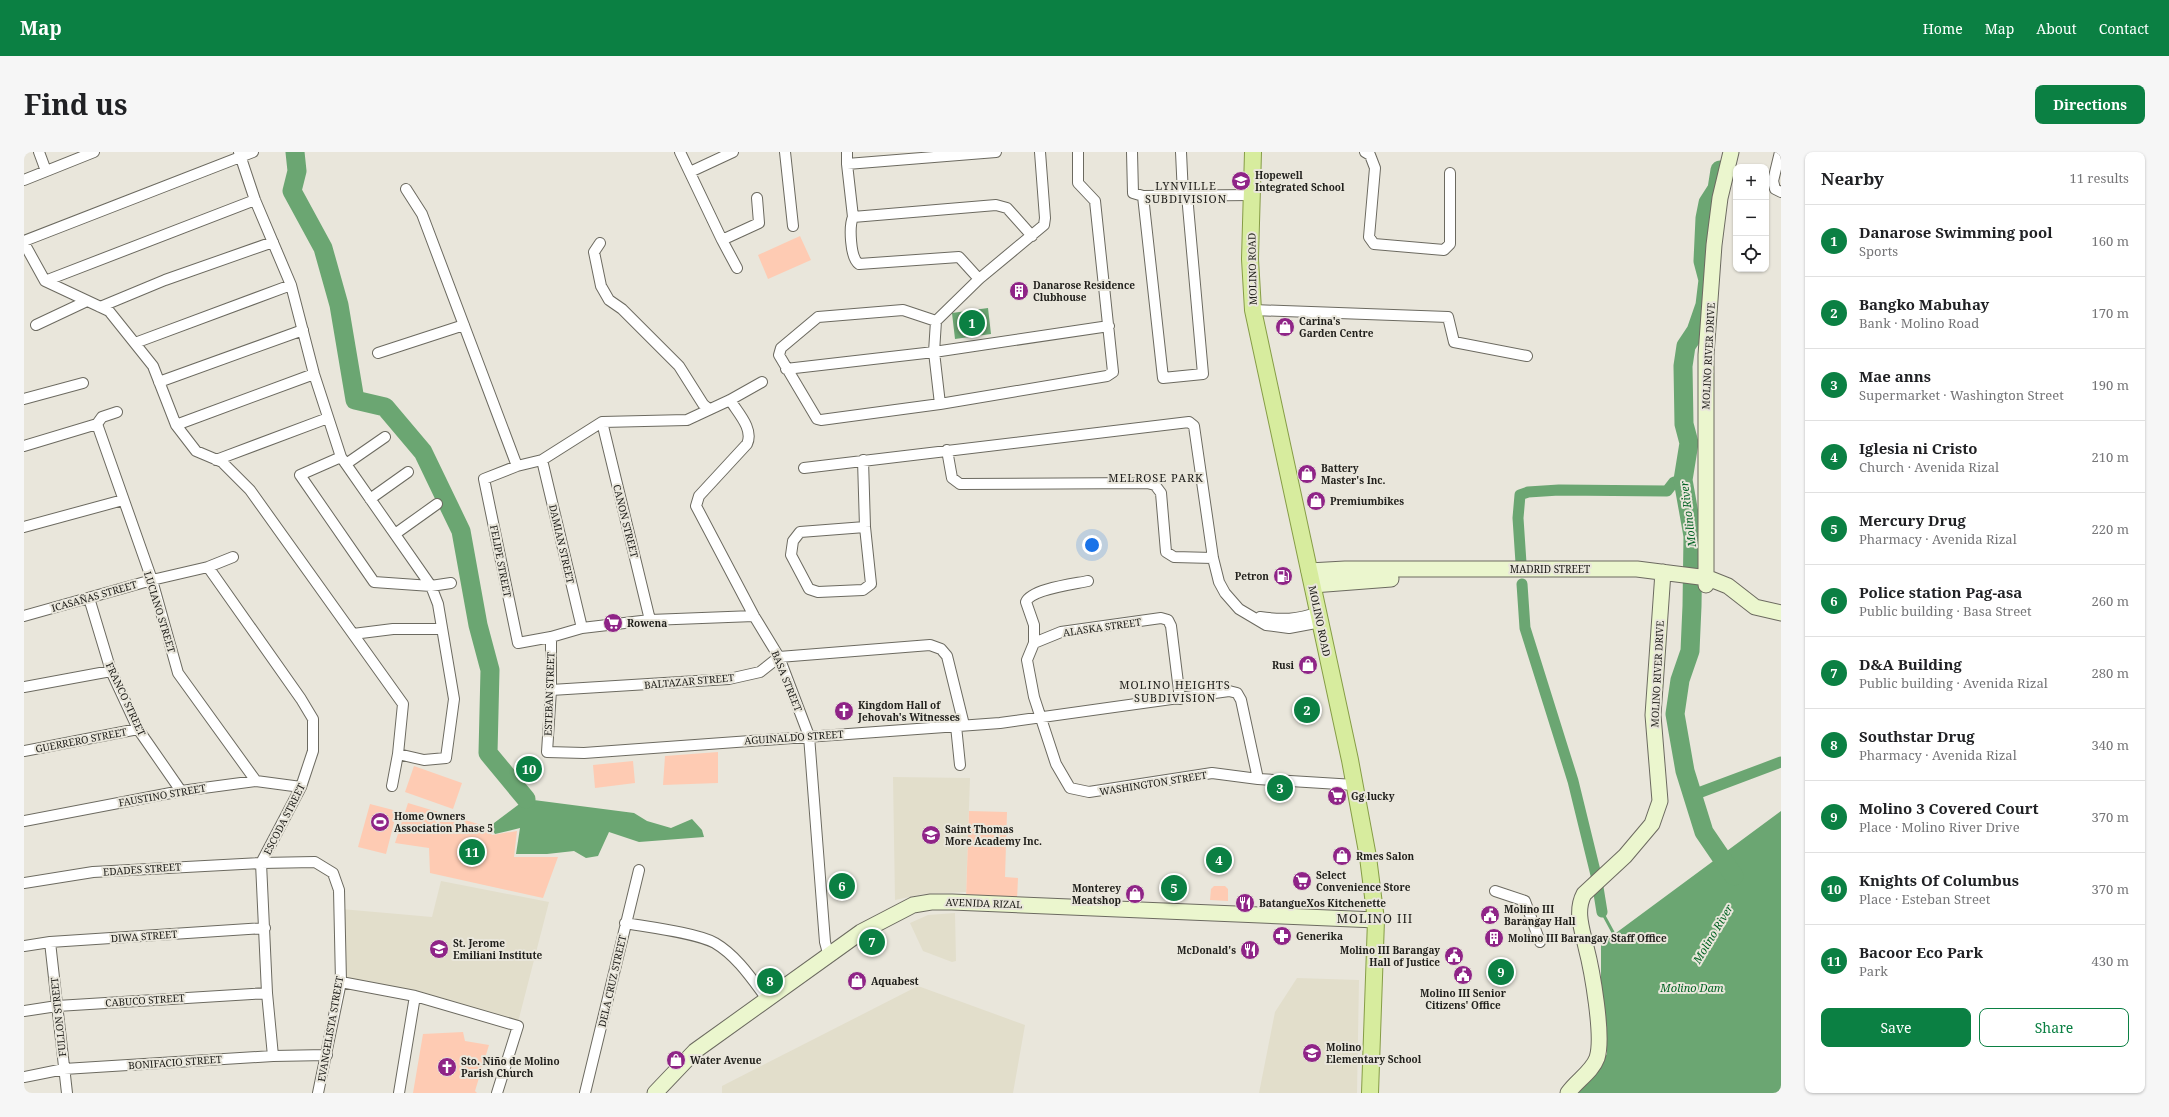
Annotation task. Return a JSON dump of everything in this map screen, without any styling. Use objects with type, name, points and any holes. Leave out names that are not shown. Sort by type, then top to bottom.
[{"type":"main road","name":"MOLINO ROAD","points":[[1253,152],[1250,269],[1252,310],[1355,786],[1368,857],[1376,920],[1370,1093]]},
{"type":"street","points":[[39,152],[46,171]]},
{"type":"street","points":[[24,180],[94,152]]},
{"type":"street","points":[[253,152],[240,154],[24,242],[45,281],[109,311],[153,366],[176,424],[196,451],[222,462],[250,490],[403,704],[398,754],[392,786]]},
{"type":"street","points":[[680,152],[736,268]]},
{"type":"street","points":[[690,172],[733,152]]},
{"type":"street","points":[[785,152],[793,226]]},
{"type":"street","points":[[847,152],[853,216],[850,223],[854,257],[859,264],[960,257],[979,279]]},
{"type":"street","points":[[847,164],[996,152]]},
{"type":"street","points":[[940,404],[934,352],[936,321],[979,279],[1042,228],[1045,221],[1040,152]]},
{"type":"street","points":[[936,321],[903,310],[818,317],[781,348],[779,355],[786,369],[819,420],[940,404],[1107,376],[1113,369],[1095,201],[1078,183],[1078,152]]},
{"type":"street","points":[[1132,152],[1133,193],[1143,196],[1252,195]]},
{"type":"street","points":[[1143,196],[1163,378],[1203,374],[1181,152]]},
{"type":"street","points":[[1366,152],[1370,155],[1375,168],[1369,237],[1374,244],[1444,250],[1448,248],[1450,244],[1450,173]]},
{"type":"street","name":"MOLINO RIVER DRIVE","points":[[1703,581],[1706,355],[1720,198],[1731,152]]},
{"type":"street","points":[[1778,191],[1773,182],[1780,152]]},
{"type":"street","points":[[240,154],[255,200],[291,285],[314,374],[343,460],[431,586],[438,604],[440,629],[454,698],[446,758],[424,760],[398,754]]},
{"type":"street","points":[[406,189],[422,214],[517,466],[542,460],[602,422],[687,420],[730,400],[762,382]]},
{"type":"street","points":[[722,240],[758,223],[757,198]]},
{"type":"street","points":[[45,281],[255,200]]},
{"type":"street","points":[[853,216],[996,205],[1007,208],[1032,236]]},
{"type":"street","points":[[100,307],[166,280],[273,242]]},
{"type":"street","points":[[600,243],[594,252],[604,292],[609,300],[622,309],[679,366],[706,411]]},
{"type":"street","points":[[135,343],[291,285]]},
{"type":"street","points":[[36,325],[87,301]]},
{"type":"street","points":[[1252,310],[1448,317],[1454,342],[1527,356]]},
{"type":"street","points":[[378,353],[464,325]]},
{"type":"street","points":[[786,369],[934,352],[1108,326]]},
{"type":"street","points":[[159,382],[303,330]]},
{"type":"street","points":[[176,424],[314,374]]},
{"type":"street","points":[[24,400],[83,383]]},
{"type":"street","name":"BASA STREET","points":[[730,400],[749,430],[750,437],[747,444],[699,496],[696,506],[754,616],[779,657],[808,736],[825,942],[829,957]]},
{"type":"street","points":[[24,446],[98,424],[102,417],[117,412]]},
{"type":"street","points":[[216,460],[328,418]]},
{"type":"street","name":"CANON STREET","points":[[602,422],[650,620]]},
{"type":"street","points":[[804,468],[1189,422],[1194,426],[1213,558],[1219,582],[1225,593],[1239,609],[1266,625],[1289,628],[1319,617]]},
{"type":"street","name":"LUCIANO STREET","points":[[98,424],[123,500],[152,580],[178,673],[256,781]]},
{"type":"street","points":[[385,436],[343,460],[300,475],[374,582],[431,586],[451,583]]},
{"type":"street","points":[[947,450],[952,478],[960,484],[1147,483],[1155,485],[1161,493],[1166,552],[1174,557],[1213,558]]},
{"type":"street","name":"DAMIAN STREET","points":[[542,460],[582,628]]},
{"type":"street","points":[[863,460],[865,527],[871,584],[863,590],[818,592],[809,588],[791,555],[793,541],[800,532],[865,527]]},
{"type":"street","name":"FELIPE STREET","points":[[517,466],[484,479],[518,644],[551,637]]},
{"type":"street","points":[[370,499],[408,472]]},
{"type":"street","points":[[24,527],[123,500]]},
{"type":"street","points":[[395,534],[437,504]]},
{"type":"street","name":"ICASAÑAS STREET","points":[[24,616],[152,580],[208,567],[233,556]]},
{"type":"street","name":"ESCODA STREET","points":[[208,567],[301,699],[313,720],[314,751],[301,787],[261,863],[267,993],[273,1056]]},
{"type":"street","name":"MADRID STREET","points":[[1311,578],[1373,574],[1665,576],[1728,586],[1755,607],[1781,613]]},
{"type":"street","name":"MOLINO RIVER DRIVE","points":[[1568,1093],[1574,1083],[1592,1066],[1596,1059],[1600,1033],[1590,965],[1581,929],[1579,911],[1580,902],[1584,894],[1625,856],[1652,824],[1660,801],[1653,715],[1665,576]]},
{"type":"street","points":[[1041,716],[1034,697],[1027,660],[1034,643],[1034,625],[1026,602],[1038,592],[1088,581]]},
{"type":"street","name":"MADRID STREET","points":[[1703,581],[1725,593],[1735,603],[1749,611],[1771,619],[1781,620]]},
{"type":"street","name":"FRANCO STREET","points":[[89,598],[111,671],[138,729],[181,791]]},
{"type":"street","points":[[551,637],[582,628],[650,620],[754,616]]},
{"type":"street","name":"ALASKA STREET","points":[[1034,643],[1061,632],[1161,618],[1168,620],[1171,626],[1180,699]]},
{"type":"street","points":[[353,634],[393,629],[440,629]]},
{"type":"street","name":"ESTEBAN STREET","points":[[547,752],[551,690],[551,637]]},
{"type":"street","points":[[779,657],[930,645],[941,649],[947,656],[960,725],[960,765]]},
{"type":"street","name":"BALTAZAR STREET","points":[[551,690],[729,679],[760,672],[779,657]]},
{"type":"street","points":[[24,687],[111,671]]},
{"type":"street","name":"AGUINALDO STREET","points":[[547,752],[584,753],[1000,722],[1180,699],[1229,691],[1237,693],[1258,779]]},
{"type":"street","name":"WASHINGTON STREET","points":[[1041,716],[1056,764],[1070,788],[1089,792],[1212,774],[1355,786]]},
{"type":"street","name":"GUERRERO STREET","points":[[24,751],[138,729]]},
{"type":"street","name":"FAUSTINO STREET","points":[[24,821],[181,791],[256,781],[301,787]]},
{"type":"street","name":"EVANGELISTA STREET","points":[[261,863],[315,862],[333,873],[339,890],[341,982],[318,1093]]},
{"type":"street","name":"EDADES STREET","points":[[24,883],[94,872],[261,863]]},
{"type":"street","name":"DELA CRUZ STREET","points":[[585,1093],[639,870]]},
{"type":"street","points":[[1495,891],[1525,901],[1540,942]]},
{"type":"street","name":"AVENIDA RIZAL","points":[[655,1093],[695,1050],[829,957],[861,932],[893,914],[913,905],[931,902],[1376,920]]},
{"type":"street","points":[[626,923],[684,934],[715,943],[738,961],[767,999]]},
{"type":"street","name":"DIWA STREET","points":[[24,946],[50,942],[265,928]]},
{"type":"street","name":"FULLON STREET","points":[[50,942],[67,1093]]},
{"type":"street","points":[[341,982],[415,996],[518,1026],[497,1093]]},
{"type":"street","name":"CABUCO STREET","points":[[24,1012],[57,1006],[267,993]]},
{"type":"street","points":[[399,1093],[415,996]]},
{"type":"street","name":"BONIFACIO STREET","points":[[24,1077],[64,1069],[273,1056],[327,1055]]},
{"type":"shaded area","points":[[800,236],[811,260],[768,279],[758,255]]},
{"type":"shaded area","points":[[718,752],[718,783],[663,785],[665,756]]},
{"type":"shaded area","points":[[633,761],[635,783],[595,788],[593,765]]},
{"type":"shaded area","points":[[414,766],[462,783],[453,809],[405,792]]},
{"type":"shaded area","name":"Saint Thomas More Academy Inc.","points":[[893,777],[970,778],[966,892],[923,894],[895,900]]},
{"type":"shaded area","points":[[408,803],[485,826],[492,835],[517,831],[514,857],[558,857],[543,898],[430,873],[429,848],[395,843]]},
{"type":"shaded area","name":"Home Owners Association Phase 5","points":[[370,804],[397,811],[386,854],[358,847]]},
{"type":"shaded area","points":[[969,811],[1007,812],[1005,877],[1018,878],[1017,900],[966,898]]},
{"type":"shaded area","name":"St. Jerome Emiliani Institute","points":[[441,881],[549,902],[517,1026],[342,981],[341,909],[432,917]]},
{"type":"shaded area","points":[[1214,886],[1225,886],[1228,889],[1228,901],[1210,900],[1211,889]]},
{"type":"shaded area","points":[[955,913],[956,961],[952,962],[923,951],[910,923],[928,915]]},
{"type":"shaded area","name":"Molino Elementary School","points":[[1297,978],[1359,980],[1357,1093],[1259,1093],[1275,1012]]},
{"type":"shaded area","points":[[918,986],[1025,1025],[1013,1093],[722,1093],[722,1086]]},
{"type":"shaded area","points":[[463,1032],[465,1041],[489,1045],[475,1091],[477,1093],[413,1093],[423,1034]]},
{"type":"water","points":[[988,308],[991,334],[955,339],[952,313]]},
{"type":"water","points":[[526,799],[634,813],[647,821],[671,828],[692,819],[702,830],[704,837],[639,842],[609,832],[598,856],[586,858],[574,851],[547,854],[516,854],[520,828],[495,834],[490,826]]},
{"type":"water","name":"Molino Dam","points":[[1781,811],[1781,1093],[1575,1093],[1607,1054],[1606,1024],[1601,997],[1601,944]]},
{"type":"waterway","points":[[295,152],[297,171],[292,191],[323,248],[339,305],[355,400],[385,407],[423,452],[461,531],[478,625],[490,670],[488,753],[526,799]]},
{"type":"waterway","name":"Molino River","points":[[1720,170],[1717,189],[1708,203],[1705,218],[1703,261],[1708,280],[1705,305],[1696,331],[1686,346],[1683,366],[1684,424],[1689,443],[1683,480],[1693,536],[1692,606],[1690,651],[1680,680],[1675,714],[1685,771],[1704,832],[1734,876]]},
{"type":"waterway","points":[[1521,563],[1518,518],[1520,495],[1528,492],[1559,490],[1667,491],[1674,482],[1683,480]]},
{"type":"waterway","points":[[1522,584],[1525,628],[1573,781],[1596,875],[1602,912]]},
{"type":"waterway","points":[[1693,795],[1781,762]]},
{"type":"waterway","points":[[1602,912],[1615,936]]},
{"type":"place","name":"Hopewell Integrated School","points":[[1241,181]]},
{"type":"place","name":"Danarose Residence Clubhouse","points":[[1019,291]]},
{"type":"place","name":"Danarose Swimming pool","points":[[972,323]]},
{"type":"place","name":"Carina's Garden Centre","points":[[1285,327]]},
{"type":"place","name":"Battery Master's Inc.","points":[[1307,474]]},
{"type":"place","name":"Premiumbikes","points":[[1316,501]]},
{"type":"place","name":"Petron","points":[[1283,576]]},
{"type":"place","name":"Rowena","points":[[613,623]]},
{"type":"place","name":"Rusi","points":[[1308,665]]},
{"type":"place","name":"Bangko Mabuhay","points":[[1307,710]]},
{"type":"place","name":"Kingdom Hall of Jehovah's Witnesses","points":[[844,711]]},
{"type":"place","name":"Knights Of Columbus","points":[[529,769]]},
{"type":"place","name":"Mae anns","points":[[1280,788]]},
{"type":"place","name":"Gg lucky","points":[[1337,796]]},
{"type":"place","name":"Home Owners Association Phase 5","points":[[380,822]]},
{"type":"place","name":"Saint Thomas More Academy Inc.","points":[[931,835]]},
{"type":"place","name":"Bacoor Eco Park","points":[[472,852]]},
{"type":"place","name":"Rmes Salon","points":[[1342,856]]},
{"type":"place","name":"Iglesia ni Cristo","points":[[1219,860]]},
{"type":"place","name":"Select Convenience Store","points":[[1302,881]]},
{"type":"place","name":"Police station Pag-asa","points":[[842,886]]},
{"type":"place","name":"Mercury Drug","points":[[1174,888]]},
{"type":"place","name":"Monterey Meatshop","points":[[1135,894]]},
{"type":"place","name":"BatangueXos Kitchenette","points":[[1245,903]]},
{"type":"place","name":"Molino III Barangay Hall","points":[[1490,915]]},
{"type":"place","name":"Generika","points":[[1282,936]]},
{"type":"place","name":"Molino III Barangay Staff Office","points":[[1494,938]]},
{"type":"place","name":"D&A Building","points":[[872,942]]},
{"type":"place","name":"St. Jerome Emiliani Institute","points":[[439,949]]},
{"type":"place","name":"McDonald's","points":[[1250,950]]},
{"type":"place","name":"Molino III Barangay Hall of Justice","points":[[1454,956]]},
{"type":"place","name":"Molino 3 Covered Court","points":[[1501,972]]},
{"type":"place","name":"Molino III Senior Citizens' Office","points":[[1463,975]]},
{"type":"place","name":"Southstar Drug","points":[[770,981]]},
{"type":"place","name":"Aquabest","points":[[857,981]]},
{"type":"place","name":"Molino Elementary School","points":[[1312,1053]]},
{"type":"place","name":"Water Avenue","points":[[676,1060]]},
{"type":"place","name":"Sto. Niño de Molino Parish Church","points":[[447,1067]]},
{"type":"district","name":"LYNVILLE SUBDIVISION","points":[[1186,192]]},
{"type":"district","name":"MELROSE PARK","points":[[1156,478]]},
{"type":"district","name":"MOLINO HEIGHTS SUBDIVISION","points":[[1175,691]]},
{"type":"district","name":"MOLINO III","points":[[1375,919]]}]
